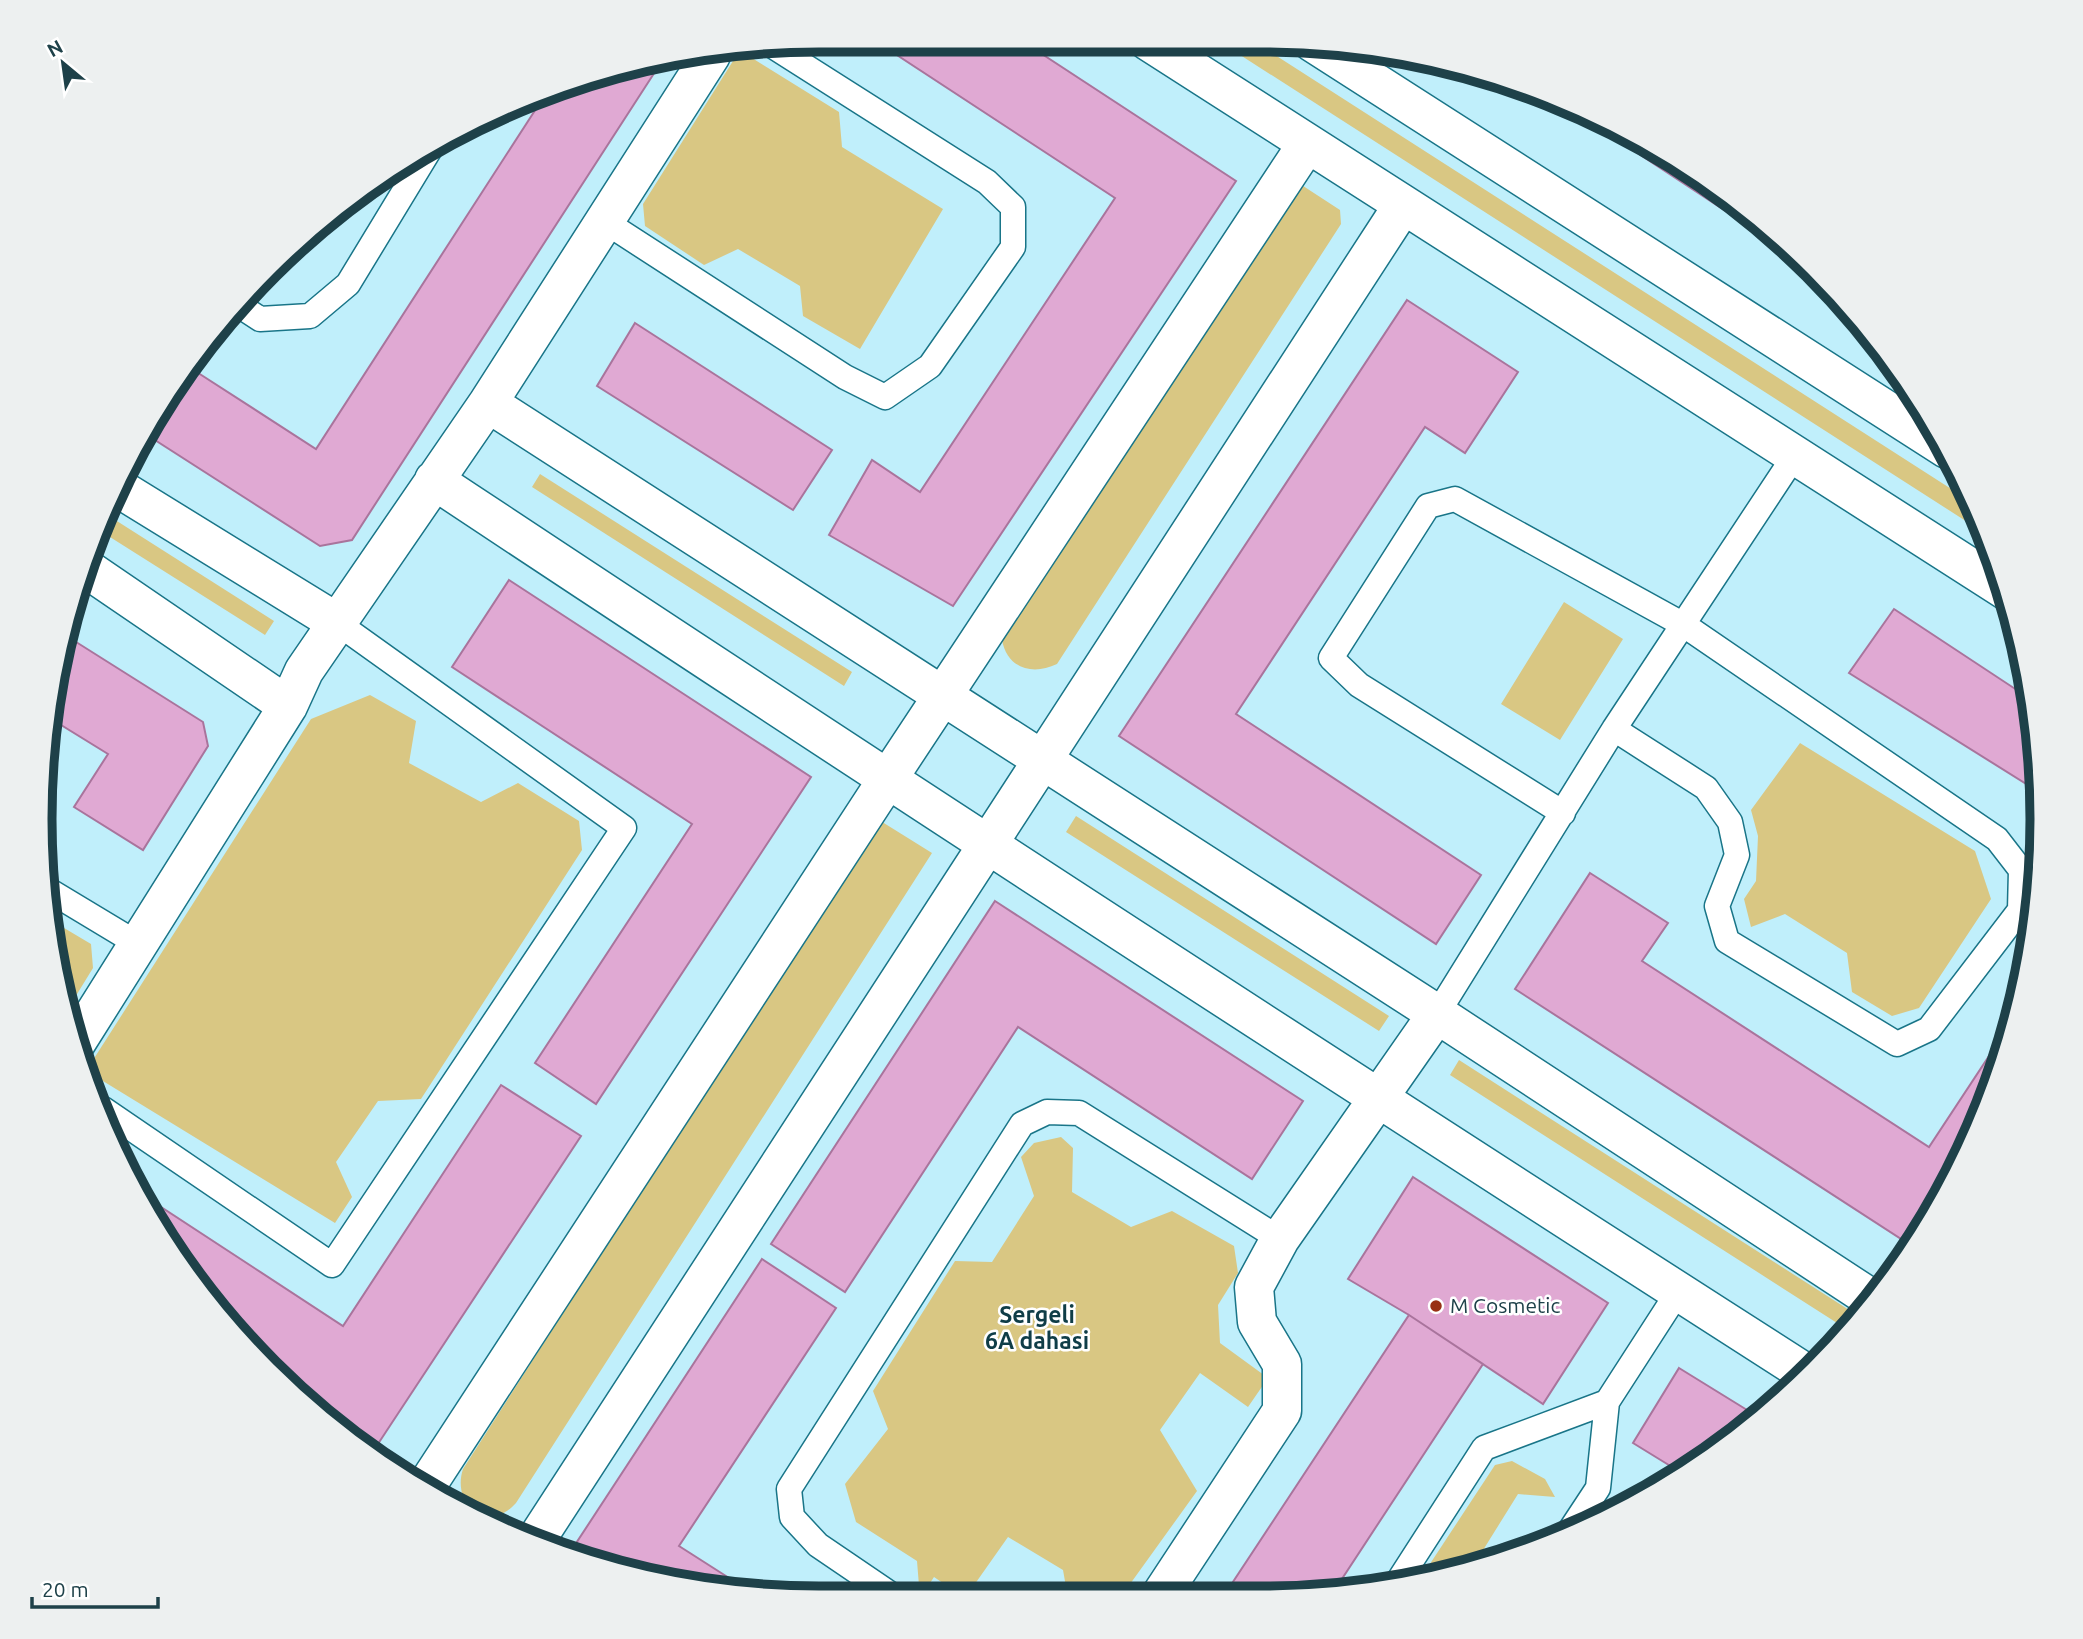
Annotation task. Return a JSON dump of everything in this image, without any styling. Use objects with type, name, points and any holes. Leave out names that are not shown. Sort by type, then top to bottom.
[{"type":"street","points":[[1165,52],[1993,582]]},
{"type":"street","points":[[1333,56],[1929,437]]},
{"type":"street","points":[[83,1032],[288,706],[304,671],[488,403],[706,61]]},
{"type":"street","points":[[430,1480],[887,780],[1307,144]]},
{"type":"street","points":[[540,1533],[1403,205]]},
{"type":"street","points":[[488,403],[1437,1014],[1865,1294]]},
{"type":"street","points":[[434,480],[1377,1100],[1799,1369]]},
{"type":"street","points":[[126,493],[336,622]]},
{"type":"street","points":[[93,573],[288,706]]},
{"type":"street","points":[[1167,1586],[1283,1411],[1282,1364],[1257,1322],[1254,1287],[1280,1239],[1437,1014]]},
{"type":"lane","points":[[604,221],[845,377],[885,397],[930,366],[1013,247],[1013,207],[987,183],[785,53]]},
{"type":"lane","points":[[246,310],[260,319],[310,316],[348,284],[420,165]]},
{"type":"lane","points":[[1437,1014],[1615,729],[1795,455]]},
{"type":"lane","points":[[1563,813],[1359,685],[1331,658],[1429,506],[1455,499],[1684,625],[1997,839],[2021,870],[2020,910],[1929,1029],[1897,1044],[1727,941],[1717,906],[1737,855],[1730,822],[1706,788],[1615,729]]},
{"type":"lane","points":[[112,1115],[332,1265],[624,828],[336,622]]},
{"type":"lane","points":[[56,895],[138,944]]},
{"type":"lane","points":[[878,1586],[818,1545],[792,1517],[789,1489],[1023,1124],[1047,1112],[1079,1113],[1280,1239]]},
{"type":"lane","points":[[1578,1518],[1598,1488],[1607,1402],[1678,1292]]},
{"type":"lane","points":[[1403,1574],[1484,1448],[1607,1402]]},
{"type":"shaded area","points":[[1236,52],[1271,52],[1957,492],[1971,525]]},
{"type":"shaded area","points":[[752,58],[839,112],[842,147],[943,209],[860,349],[803,316],[800,286],[738,249],[704,265],[645,226],[643,204],[733,61]]},
{"type":"shaded area","points":[[1297,182],[1340,210],[1341,224],[1057,664],[1048,668],[1030,669],[1015,663],[1005,650],[1002,640]]},
{"type":"shaded area","points":[[540,474],[852,672],[844,686],[532,487]]},
{"type":"shaded area","points":[[114,519],[274,621],[265,635],[107,535]]},
{"type":"shaded area","points":[[1564,602],[1623,639],[1560,740],[1501,704]]},
{"type":"shaded area","points":[[370,695],[416,721],[409,763],[481,802],[518,783],[579,821],[582,850],[421,1099],[378,1101],[336,1162],[352,1197],[335,1223],[98,1078],[93,1060],[311,719]]},
{"type":"shaded area","points":[[1800,743],[1975,851],[1991,899],[1919,1008],[1892,1016],[1852,992],[1847,953],[1785,914],[1751,927],[1744,899],[1756,881],[1758,836],[1751,810]]},
{"type":"shaded area","points":[[1076,816],[1389,1016],[1379,1031],[1066,832]]},
{"type":"shaded area","points":[[879,820],[932,853],[516,1503],[498,1515],[464,1499],[461,1482],[463,1469]]},
{"type":"shaded area","points":[[60,926],[91,944],[93,968],[74,999],[65,957],[68,952],[64,949]]},
{"type":"shaded area","points":[[1459,1060],[1851,1311],[1840,1325],[1450,1075]]},
{"type":"shaded area","points":[[1061,1137],[1073,1148],[1072,1192],[1131,1227],[1172,1211],[1234,1246],[1238,1273],[1218,1305],[1220,1343],[1268,1378],[1248,1407],[1200,1373],[1160,1430],[1197,1491],[1129,1586],[1066,1586],[1063,1570],[1008,1537],[973,1586],[947,1586],[934,1577],[928,1586],[919,1586],[917,1561],[856,1522],[845,1484],[888,1429],[873,1391],[955,1261],[992,1262],[1034,1196],[1021,1157],[1034,1143]]},
{"type":"shaded area","points":[[1512,1461],[1545,1479],[1555,1497],[1518,1494],[1480,1555],[1427,1569],[1495,1465]]},
{"type":"building","points":[[892,52],[1039,52],[1236,181],[953,606],[829,535],[872,460],[920,492],[1115,198]]},
{"type":"building","points":[[656,70],[352,540],[320,546],[153,439],[197,372],[316,449],[537,107],[573,93]]},
{"type":"building","points":[[1615,138],[1690,182],[1748,226]]},
{"type":"building","points":[[1407,300],[1518,372],[1465,453],[1425,427],[1236,714],[1481,875],[1436,944],[1119,736]]},
{"type":"building","points":[[635,323],[832,450],[793,510],[597,386]]},
{"type":"building","points":[[509,580],[811,777],[596,1104],[535,1063],[692,824],[452,667]]},
{"type":"building","points":[[1894,609],[2020,692],[2029,786],[1849,673]]},
{"type":"building","points":[[74,641],[203,722],[208,746],[143,850],[74,807],[108,754],[59,723]]},
{"type":"building","points":[[1590,873],[1668,923],[1642,961],[1929,1147],[1996,1045],[1972,1113],[1951,1159],[1904,1241],[1515,989]]},
{"type":"building","points":[[995,901],[1303,1101],[1252,1179],[1018,1027],[845,1292],[771,1244]]},
{"type":"building","points":[[501,1085],[581,1136],[377,1445],[314,1396],[277,1362],[243,1325],[182,1246],[155,1203],[343,1326]]},
{"type":"building","points":[[1413,1177],[1608,1303],[1543,1404],[1409,1315],[1348,1279]]},
{"type":"building","points":[[762,1259],[836,1308],[679,1546],[735,1582],[670,1572],[574,1546]]},
{"type":"building","points":[[1409,1315],[1483,1364],[1340,1582],[1230,1586]]},
{"type":"building","points":[[1679,1368],[1750,1412],[1671,1469],[1672,1467],[1633,1443]]},
{"type":"place","name":"M Cosmetic","points":[[1436,1306]]},
{"type":"district","name":"Sergeli 6A dahasi","points":[[1037,1328]]}]
